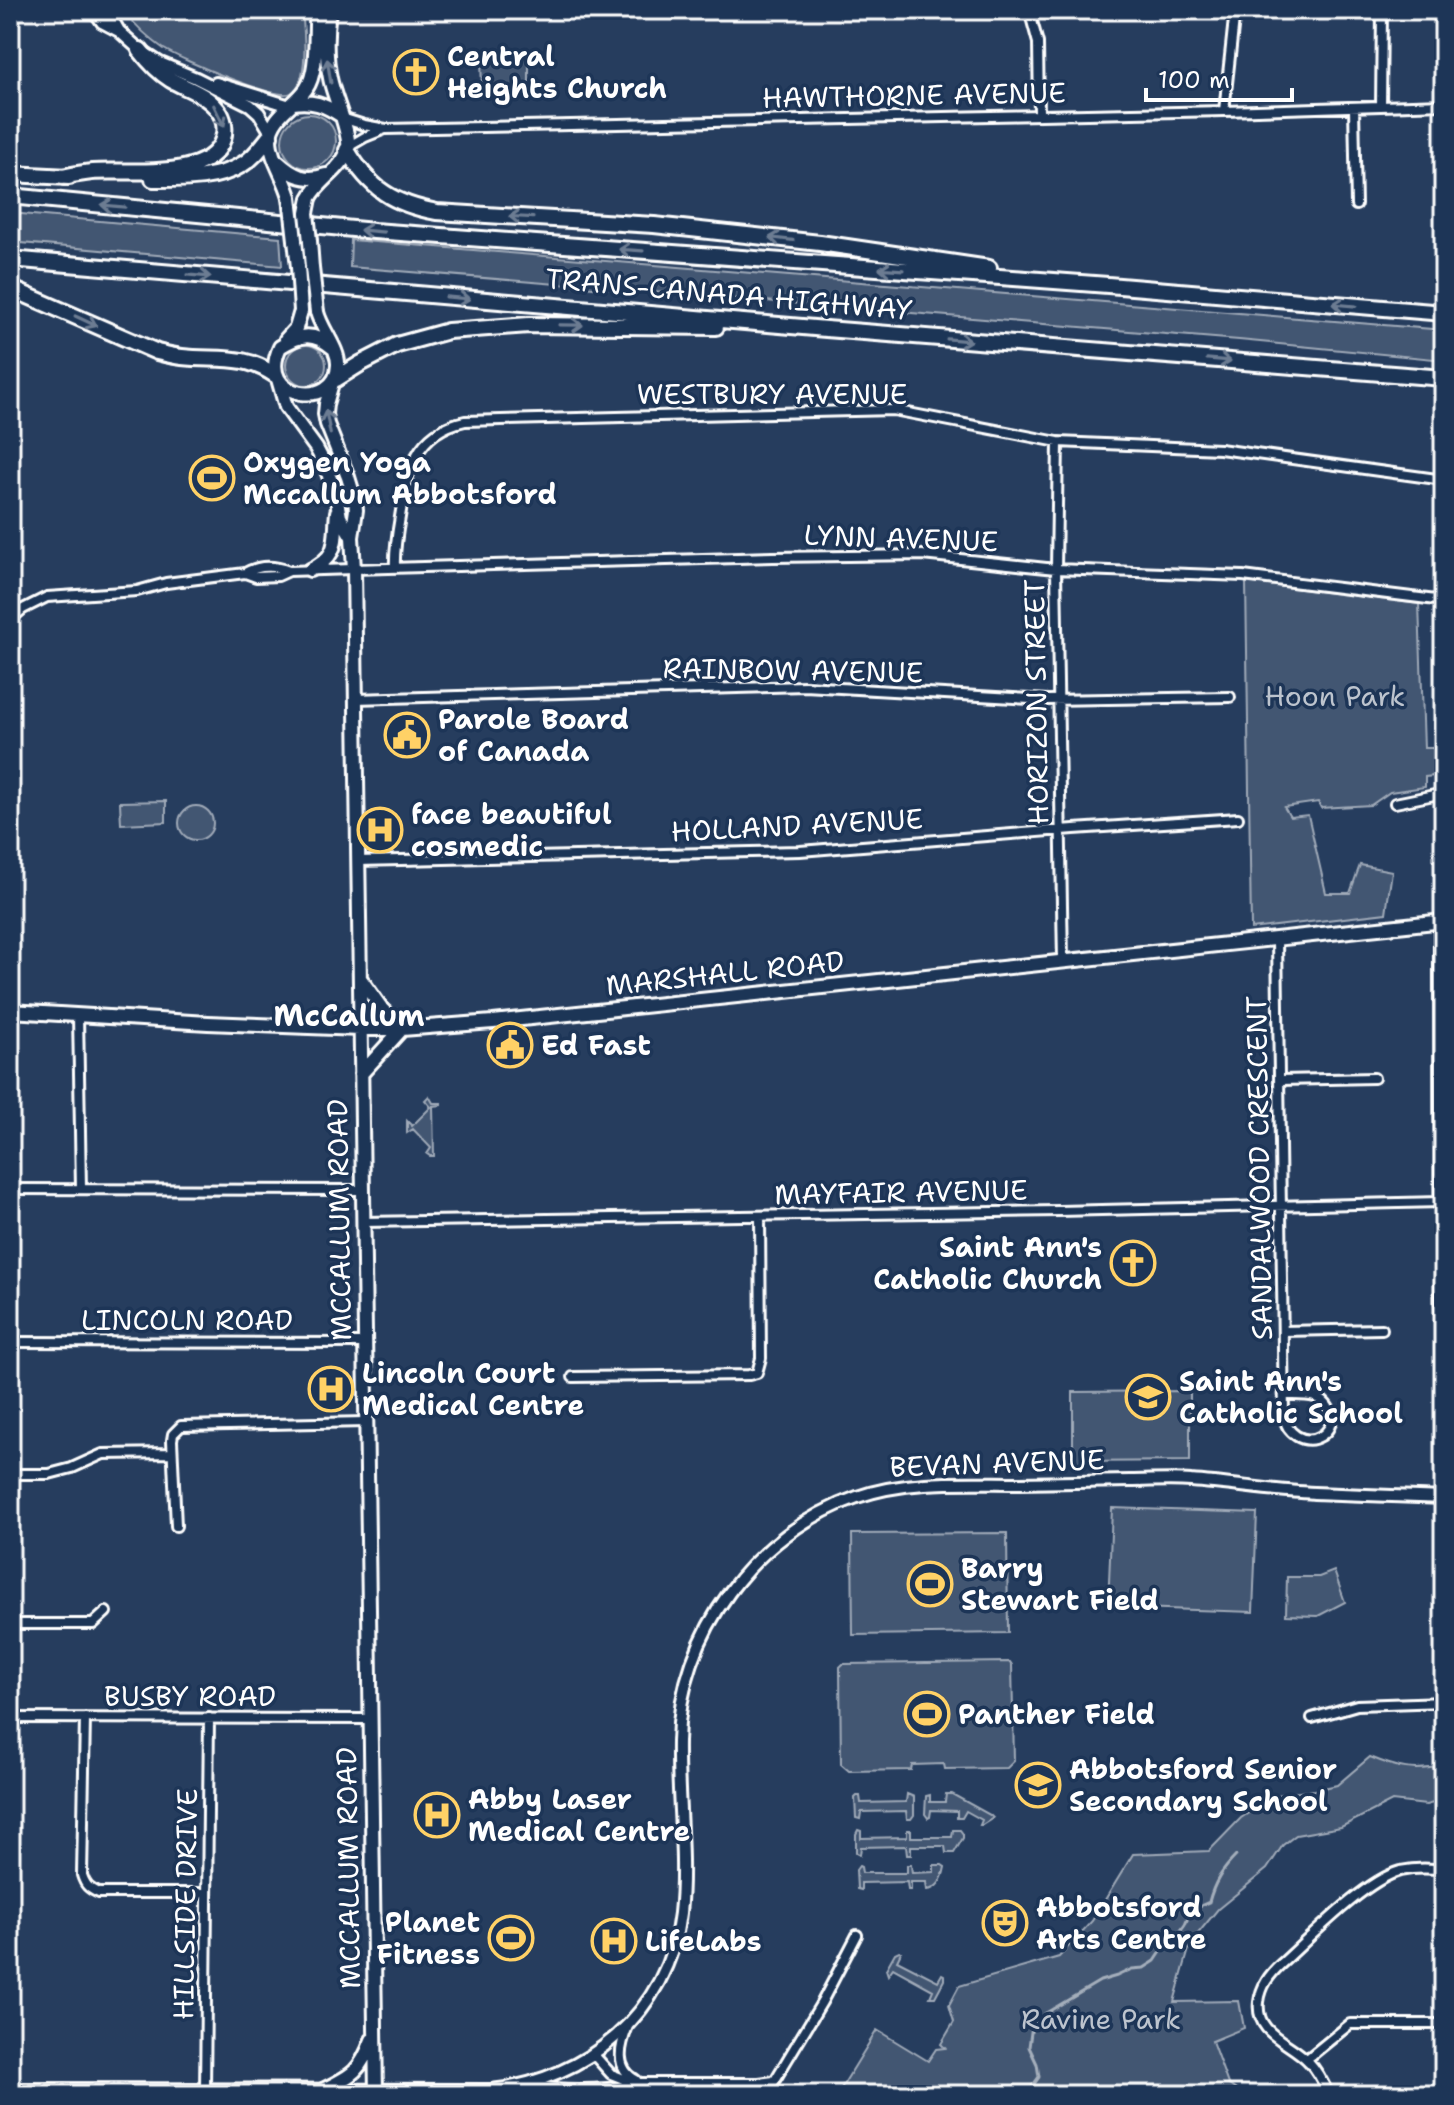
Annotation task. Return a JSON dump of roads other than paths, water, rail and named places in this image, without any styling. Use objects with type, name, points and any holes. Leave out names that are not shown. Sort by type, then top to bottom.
[{"type":"highway","points":[[62,177],[91,172],[183,168],[211,157],[221,144],[225,125],[218,109],[199,93],[162,74],[140,50]]},
{"type":"highway","points":[[10,174],[172,179],[214,175],[244,164],[256,155],[270,134]]},
{"type":"highway","points":[[348,149],[359,171],[380,191],[397,201],[426,210],[670,226],[820,243],[1108,285]]},
{"type":"highway","name":"TRANS-CANADA HIGHWAY","points":[[10,196],[374,231],[1444,313]]},
{"type":"highway","name":"TRANS-CANADA HIGHWAY","points":[[10,259],[1444,378]]},
{"type":"highway","points":[[10,288],[157,352],[181,357],[242,360],[266,368],[276,377]]},
{"type":"highway","points":[[334,381],[397,345],[431,334],[464,329],[553,325],[826,329]]},
{"type":"main road","points":[[317,10],[310,81],[282,112],[270,134],[270,143],[290,197],[301,311],[296,328],[280,347],[274,363],[276,377],[290,390],[309,394],[326,389],[334,381],[338,366],[317,312],[307,213],[310,198],[348,149],[327,56],[329,10]]},
{"type":"main road","points":[[292,104],[312,102],[341,116]]},
{"type":"main road","points":[[276,160],[293,175],[305,179],[329,174]]},
{"type":"main road","points":[[280,347],[299,337],[309,336],[319,338],[333,348]]},
{"type":"main road","name":"MCCALLUM ROAD","points":[[276,377],[286,407],[325,465],[340,517],[352,537]]},
{"type":"main road","name":"MCCALLUM ROAD","points":[[334,381],[325,414],[348,477],[356,510],[352,537],[376,2093]]},
{"type":"main road","points":[[310,570],[332,555],[337,504]]},
{"type":"main road","name":"MARSHALL ROAD","points":[[10,1011],[402,1029],[493,1022],[1441,921]]},
{"type":"main road","points":[[360,978],[382,1009],[402,1029],[361,1074]]},
{"type":"main road","points":[[323,2090],[350,2076],[364,2062],[375,2033]]},
{"type":"street","points":[[94,10],[102,22],[119,31],[160,63],[250,105],[259,113],[270,134]]},
{"type":"street","points":[[107,10],[119,31]]},
{"type":"street","points":[[1029,10],[1038,43],[1039,114]]},
{"type":"street","points":[[1224,111],[1235,10]]},
{"type":"street","points":[[1381,106],[1382,10]]},
{"type":"street","points":[[196,78],[292,104]]},
{"type":"street","name":"HAWTHORNE AVENUE","points":[[341,116],[386,129],[1444,104]]},
{"type":"street","points":[[1354,107],[1356,205]]},
{"type":"street","name":"HAWTHORNE AVENUE","points":[[348,149],[365,137],[386,129]]},
{"type":"street","name":"WESTBURY AVENUE","points":[[395,568],[394,553],[405,483],[414,459],[424,442],[439,430],[465,421],[893,410],[1058,442],[1220,449],[1444,480]]},
{"type":"street","name":"HORIZON STREET","points":[[1058,442],[1056,569],[1063,961]]},
{"type":"street","name":"LYNN AVENUE","points":[[10,620],[23,609],[47,597],[137,591],[166,583],[245,573],[255,567],[279,567],[289,571],[922,555],[1056,569],[1243,576],[1444,601]]},
{"type":"street","name":"RAINBOW AVENUE","points":[[355,699],[805,686],[1058,699],[1230,697]]},
{"type":"street","points":[[1395,803],[1444,793]]},
{"type":"street","name":"HOLLAND AVENUE","points":[[358,861],[800,851],[1238,818]]},
{"type":"street","points":[[1441,921],[1441,1377],[1444,1387]]},
{"type":"street","name":"SANDALWOOD CRESCENT","points":[[1277,939],[1281,1080],[1283,1331],[1284,1395],[1285,1423],[1293,1434],[1305,1439],[1315,1438],[1327,1431],[1332,1417],[1327,1404],[1313,1397],[1284,1395]]},
{"type":"street","points":[[78,1015],[81,1189]]},
{"type":"street","points":[[1281,1080],[1374,1078]]},
{"type":"street","points":[[10,1189],[362,1190]]},
{"type":"street","name":"MAYFAIR AVENUE","points":[[363,1222],[1441,1202]]},
{"type":"street","points":[[573,1377],[757,1373],[761,1358],[760,1216]]},
{"type":"street","points":[[1283,1331],[1382,1329]]},
{"type":"street","name":"LINCOLN ROAD","points":[[10,1342],[365,1343]]},
{"type":"street","points":[[176,1526],[172,1453],[173,1434],[177,1428],[186,1425],[366,1422]]},
{"type":"street","points":[[10,1474],[49,1474],[103,1454],[172,1453]]},
{"type":"street","name":"BEVAN AVENUE","points":[[10,2089],[49,2092],[323,2090],[376,2093],[491,2090],[527,2084],[594,2055],[628,2026],[642,2008],[667,1961],[678,1927],[682,1888],[680,1712],[689,1674],[708,1628],[736,1582],[774,1544],[830,1509],[858,1497],[912,1485],[1189,1481],[1313,1493],[1444,1498]]},
{"type":"street","points":[[10,1624],[93,1624],[103,1614]]},
{"type":"street","points":[[1312,1718],[1357,1705],[1444,1702]]},
{"type":"street","name":"BUSBY ROAD","points":[[10,1718],[370,1719]]},
{"type":"street","points":[[85,1718],[82,1875],[85,1884],[99,1893],[207,1893]]},
{"type":"street","name":"HILLSIDE DRIVE","points":[[205,2090],[209,1718]]},
{"type":"street","points":[[1329,2095],[1315,2068],[1270,2032],[1259,2016],[1261,1989],[1271,1974],[1362,1891],[1398,1872],[1444,1870]]},
{"type":"street","points":[[766,2095],[822,2002],[857,1935]]},
{"type":"street","points":[[1307,2059],[1350,2024],[1444,2024]]},
{"type":"street","points":[[628,2026],[621,2042],[619,2058],[629,2076],[644,2084]]},
{"type":"street","points":[[594,2055],[611,2074],[624,2081],[644,2084]]},
{"type":"street","points":[[527,2084],[551,2089],[774,2081]]},
{"type":"waterway","points":[[1030,2095],[1039,2077],[1029,2047],[1032,2025],[1046,2013],[1100,1981],[1132,1969],[1144,1968],[1155,1961],[1185,1925],[1191,1910],[1209,1902],[1219,1877],[1236,1856]]},
{"type":"place","name":"Central Heights Church","points":[[416,72]]},
{"type":"place","name":"Oxygen Yoga Mccallum Abbotsford","points":[[212,478]]},
{"type":"place","name":"Parole Board of Canada","points":[[407,735]]},
{"type":"place","name":"face beautiful cosmedic","points":[[380,830]]},
{"type":"place","name":"Ed Fast","points":[[510,1045]]},
{"type":"place","name":"Saint Ann's Catholic Church","points":[[1133,1263]]},
{"type":"place","name":"Lincoln Court Medical Centre","points":[[331,1389]]},
{"type":"place","name":"Saint Ann's Catholic School","points":[[1148,1397]]},
{"type":"place","name":"Barry Stewart Field","points":[[930,1584]]},
{"type":"place","name":"Panther Field","points":[[927,1714]]},
{"type":"place","name":"Abbotsford Senior Secondary School","points":[[1038,1785]]},
{"type":"place","name":"Abby Laser Medical Centre","points":[[437,1815]]},
{"type":"place","name":"Abbotsford Arts Centre","points":[[1005,1923]]},
{"type":"place","name":"Planet Fitness","points":[[511,1938]]},
{"type":"place","name":"LifeLabs","points":[[614,1941]]},
{"type":"district","name":"McCallum","points":[[349,1016]]},
{"type":"park label","name":"Hoon Park","points":[[1335,696]]},
{"type":"park label","name":"Ravine Park","points":[[1101,2019]]}]
